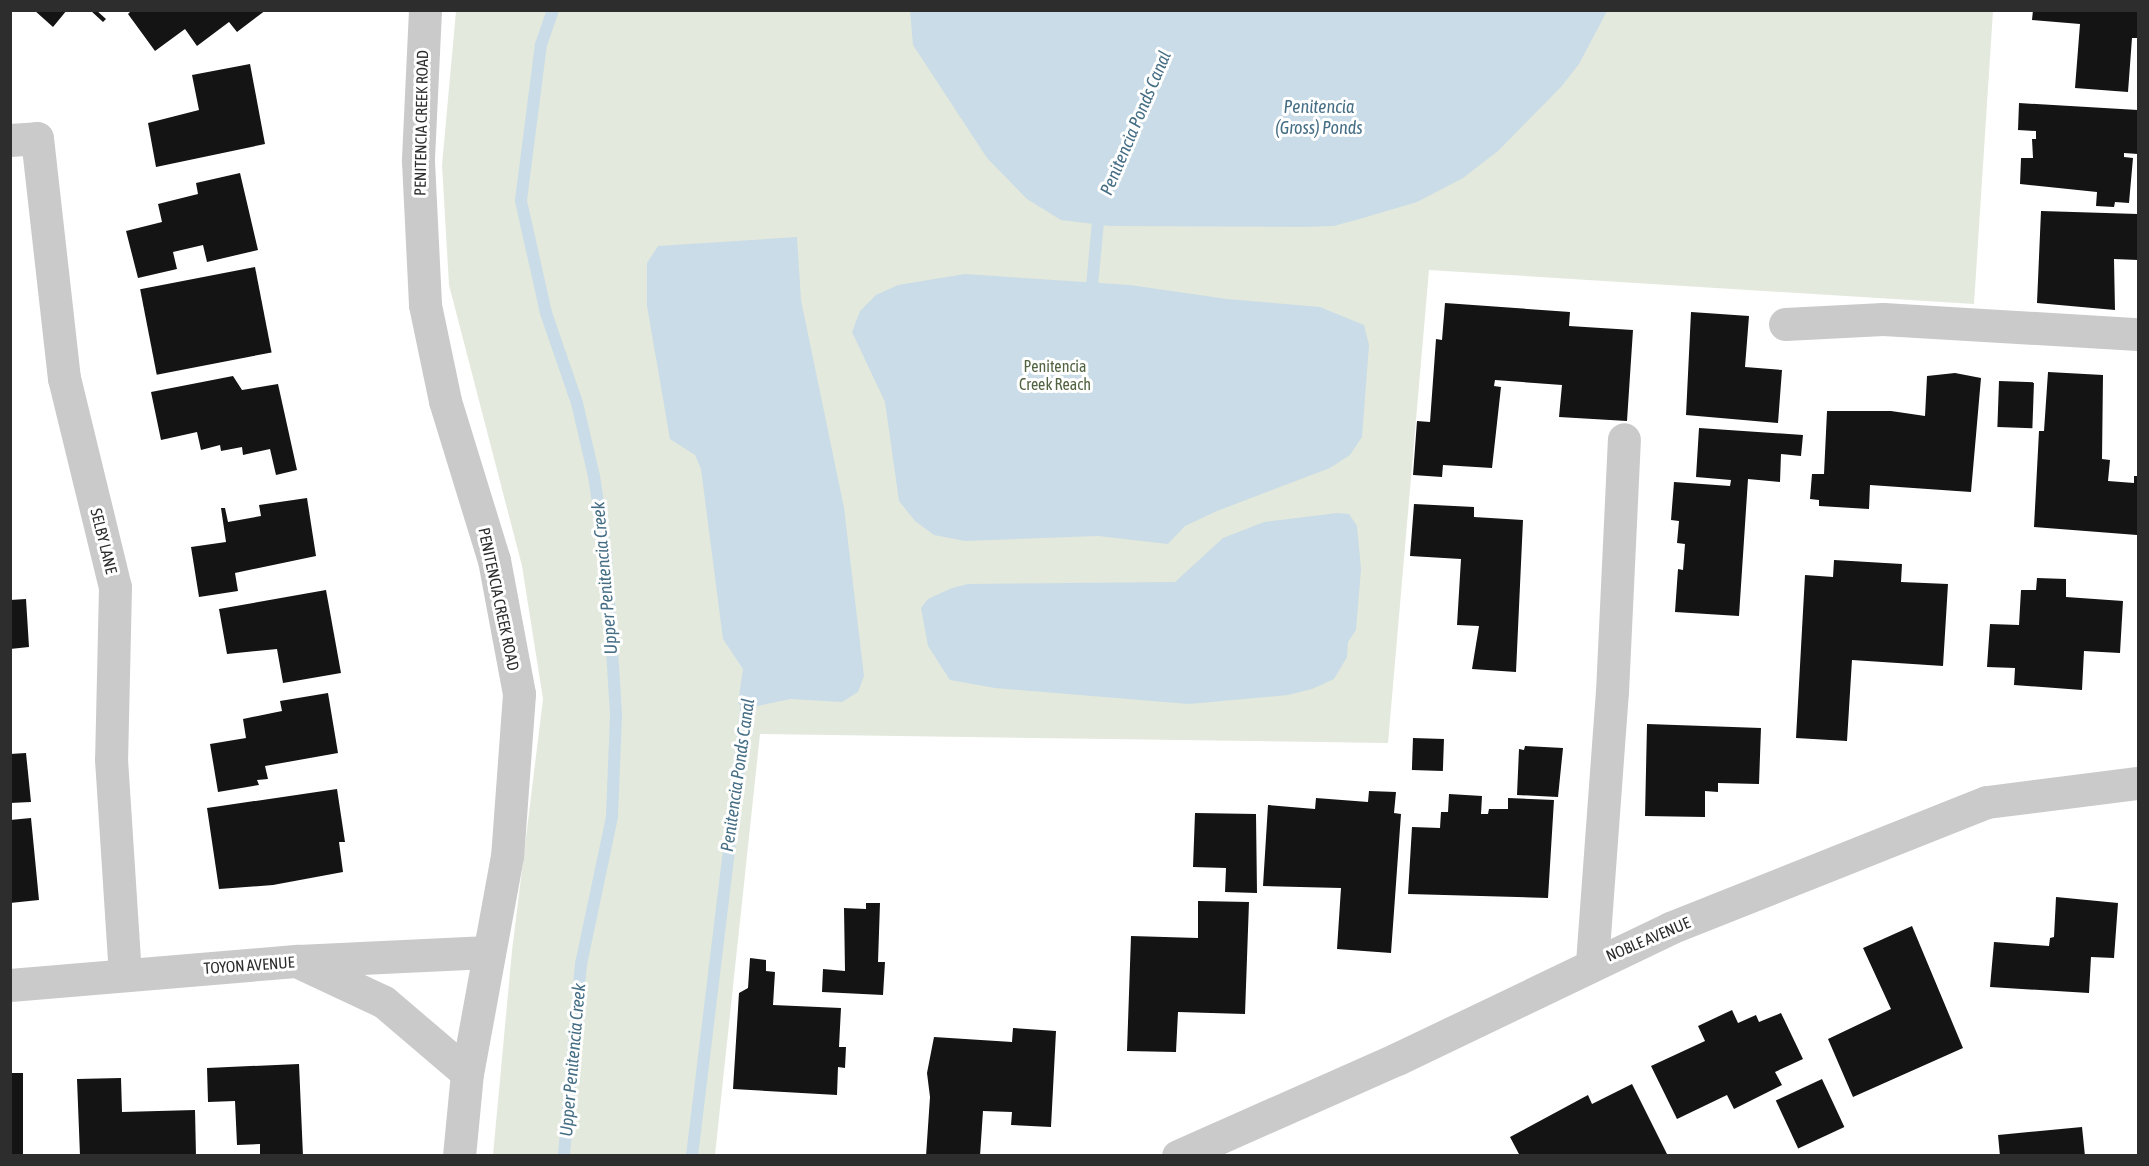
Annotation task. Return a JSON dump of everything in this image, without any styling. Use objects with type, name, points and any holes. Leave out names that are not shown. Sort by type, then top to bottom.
[{"type":"street","name":"PENITENCIA CREEK ROAD","points":[[426,10],[418,161],[425,305],[445,401],[494,560],[519,694],[507,856],[467,1073],[459,1155]]},
{"type":"street","name":"SELBY LANE","points":[[10,140],[37,138],[64,378],[115,587],[111,759],[125,975]]},
{"type":"street","points":[[1785,324],[1883,319],[2139,334]]},
{"type":"street","points":[[1592,963],[1612,692],[1624,439]]},
{"type":"street","name":"NOBLE AVENUE","points":[[1178,1155],[1397,1059],[1592,963],[1987,802],[2139,783]]},
{"type":"street","name":"TOYON AVENUE","points":[[10,985],[298,962],[488,952]]},
{"type":"street","points":[[298,962],[384,1002],[467,1073]]},
{"type":"green space","name":"Penitencia Creek Reach","points":[[456,11],[1993,11],[1974,304],[1429,270],[1388,743],[760,734],[715,1155],[493,1155],[512,951],[543,699],[522,566],[449,285],[442,165]]},
{"type":"water","name":"Penitencia (Gross) Ponds","points":[[910,10],[1607,11],[1579,64],[1561,87],[1498,151],[1463,178],[1417,202],[1334,226],[1300,227],[1110,226],[1061,220],[1027,199],[987,158],[913,45]]},
{"type":"water","points":[[797,237],[801,300],[844,508],[864,676],[858,692],[842,702],[790,699],[744,709],[738,703],[743,669],[723,639],[701,469],[695,455],[670,439],[647,306],[647,263],[658,246]]},
{"type":"water","points":[[965,274],[1130,285],[1227,299],[1320,307],[1364,325],[1369,345],[1362,437],[1350,455],[1330,468],[1217,511],[1185,526],[1168,544],[1098,536],[965,541],[934,535],[915,521],[899,501],[885,402],[852,332],[860,311],[876,295],[898,285]]},
{"type":"water","points":[[1337,513],[1349,514],[1357,526],[1361,569],[1356,630],[1348,642],[1347,657],[1334,679],[1312,689],[1288,695],[1189,704],[995,688],[950,680],[928,646],[921,608],[928,599],[952,588],[968,584],[1175,582],[1223,538],[1264,522]]},
{"type":"building","points":[[34,10],[67,10],[53,27]]},
{"type":"building","points":[[90,10],[96,10],[106,19],[103,22]]},
{"type":"building","points":[[132,10],[266,10],[237,32],[229,22],[197,46],[185,29],[155,51],[128,14]]},
{"type":"building","points":[[2033,10],[2138,10],[2138,38],[2132,38],[2128,92],[2075,88],[2080,24],[2032,20]]},
{"type":"building","points":[[250,64],[265,144],[156,167],[148,123],[199,110],[192,75]]},
{"type":"building","points":[[2019,103],[2138,110],[2138,154],[2124,153],[2124,157],[2133,158],[2129,203],[2115,202],[2114,207],[2096,206],[2097,192],[2020,184],[2021,158],[2033,158],[2032,139],[2036,139],[2036,131],[2018,130]]},
{"type":"building","points":[[240,173],[258,250],[207,262],[203,245],[173,252],[177,269],[138,278],[126,231],[162,222],[158,204],[198,194],[196,183]]},
{"type":"building","points":[[2041,211],[2138,214],[2138,260],[2114,259],[2115,310],[2037,303]]},
{"type":"building","points":[[255,267],[272,352],[157,375],[140,289]]},
{"type":"building","points":[[1445,303],[1570,312],[1569,326],[1633,330],[1627,421],[1559,417],[1562,385],[1495,380],[1494,386],[1501,387],[1492,468],[1443,465],[1442,477],[1413,475],[1417,421],[1430,422],[1436,339],[1442,340]]},
{"type":"building","points":[[1691,312],[1749,316],[1745,367],[1782,370],[1778,423],[1686,415]]},
{"type":"building","points":[[2048,372],[2103,375],[2102,459],[2110,460],[2108,481],[2134,483],[2134,476],[2138,476],[2137,535],[2034,527],[2039,431],[2044,431]]},
{"type":"building","points":[[1955,373],[1981,378],[1971,492],[1870,485],[1869,509],[1819,506],[1819,500],[1810,499],[1812,474],[1824,474],[1827,411],[1891,411],[1925,416],[1927,376]]},
{"type":"building","points":[[233,376],[242,390],[278,384],[297,470],[276,475],[270,449],[243,455],[242,447],[221,451],[220,445],[201,450],[197,432],[161,440],[151,392]]},
{"type":"building","points":[[1999,381],[2034,382],[2032,428],[1997,427]]},
{"type":"building","points":[[1699,428],[1803,435],[1801,456],[1781,454],[1780,482],[1748,479],[1739,616],[1675,612],[1678,569],[1683,570],[1685,544],[1677,543],[1679,521],[1671,520],[1674,482],[1730,486],[1731,480],[1696,477]]},
{"type":"building","points":[[307,498],[316,556],[235,573],[238,591],[199,597],[191,547],[226,542],[221,508],[225,508],[228,522],[261,516],[259,505]]},
{"type":"building","points":[[1414,504],[1474,507],[1474,517],[1523,520],[1516,672],[1472,669],[1479,626],[1457,625],[1461,559],[1410,556]]},
{"type":"building","points":[[1834,560],[1902,564],[1901,582],[1948,584],[1943,666],[1852,660],[1847,741],[1796,738],[1805,575],[1833,577]]},
{"type":"building","points":[[2037,578],[2066,579],[2066,597],[2123,601],[2120,653],[2084,651],[2082,690],[2014,685],[2015,668],[1987,667],[1990,624],[2019,625],[2021,590],[2036,590]]},
{"type":"building","points":[[326,590],[341,673],[283,683],[277,649],[227,654],[219,609]]},
{"type":"building","points":[[26,599],[29,647],[10,649],[10,600]]},
{"type":"building","points":[[328,693],[338,753],[265,766],[268,779],[257,780],[259,785],[218,792],[210,744],[246,738],[243,719],[282,711],[280,701]]},
{"type":"building","points":[[1647,724],[1761,728],[1759,784],[1718,783],[1718,792],[1705,791],[1705,817],[1645,816]]},
{"type":"building","points":[[1413,738],[1444,739],[1443,771],[1412,770]]},
{"type":"building","points":[[1525,746],[1563,748],[1558,797],[1517,795],[1519,749],[1524,750]]},
{"type":"building","points":[[26,753],[31,802],[10,803],[10,754]]},
{"type":"building","points":[[337,789],[345,842],[339,842],[343,872],[273,885],[219,889],[207,808]]},
{"type":"building","points":[[1369,791],[1396,792],[1394,813],[1401,814],[1391,953],[1337,949],[1341,888],[1263,886],[1268,805],[1315,809],[1316,798],[1368,802]]},
{"type":"building","points":[[1449,794],[1482,796],[1481,814],[1488,814],[1489,809],[1508,809],[1508,798],[1554,800],[1548,898],[1408,894],[1412,827],[1440,828],[1441,812],[1448,812]]},
{"type":"building","points":[[1195,813],[1256,814],[1257,893],[1225,892],[1226,868],[1193,867]]},
{"type":"building","points":[[31,818],[39,900],[10,903],[10,820]]},
{"type":"building","points":[[2056,897],[2118,903],[2114,958],[2091,957],[2089,993],[1990,987],[1994,942],[2049,946],[2050,938],[2054,937]]},
{"type":"building","points":[[1198,901],[1249,902],[1245,1014],[1178,1012],[1176,1052],[1127,1051],[1131,936],[1198,938]]},
{"type":"building","points":[[866,903],[880,903],[878,962],[885,962],[883,995],[822,992],[823,969],[845,971],[844,908],[866,909]]},
{"type":"building","points":[[1912,926],[1963,1048],[1853,1097],[1828,1039],[1891,1009],[1863,948]]},
{"type":"building","points":[[750,958],[766,960],[766,971],[775,972],[773,1005],[841,1008],[839,1047],[846,1047],[845,1068],[838,1067],[837,1095],[733,1089],[739,993],[748,988]]},
{"type":"building","points":[[1732,1010],[1738,1023],[1756,1015],[1759,1022],[1781,1013],[1803,1059],[1775,1072],[1782,1085],[1734,1109],[1727,1095],[1677,1119],[1651,1066],[1705,1041],[1698,1026]]},
{"type":"building","points":[[1013,1028],[1056,1031],[1051,1127],[1011,1125],[1012,1112],[983,1111],[980,1156],[926,1156],[930,1097],[927,1073],[934,1037],[1012,1042]]},
{"type":"building","points":[[299,1064],[303,1156],[260,1156],[260,1144],[237,1145],[235,1101],[208,1102],[207,1068]]},
{"type":"building","points":[[10,1073],[23,1073],[23,1156],[10,1156]]},
{"type":"building","points":[[121,1078],[122,1112],[195,1110],[196,1156],[80,1156],[77,1079]]},
{"type":"building","points":[[1822,1079],[1844,1127],[1798,1149],[1776,1101]]},
{"type":"building","points":[[1632,1084],[1668,1156],[1520,1156],[1510,1137],[1588,1095],[1592,1104]]},
{"type":"building","points":[[2082,1127],[2085,1156],[2000,1156],[1998,1135]]},
{"type":"waterway","name":"Upper Penitencia Creek","points":[[553,10],[541,44],[521,201],[546,313],[577,403],[594,476],[606,555],[616,716],[612,817],[581,964],[564,1156]]},
{"type":"waterway","name":"Penitencia Ponds Canal","points":[[1091,297],[1099,210]]},
{"type":"waterway","name":"Penitencia Ponds Canal","points":[[692,1156],[748,695]]}]
